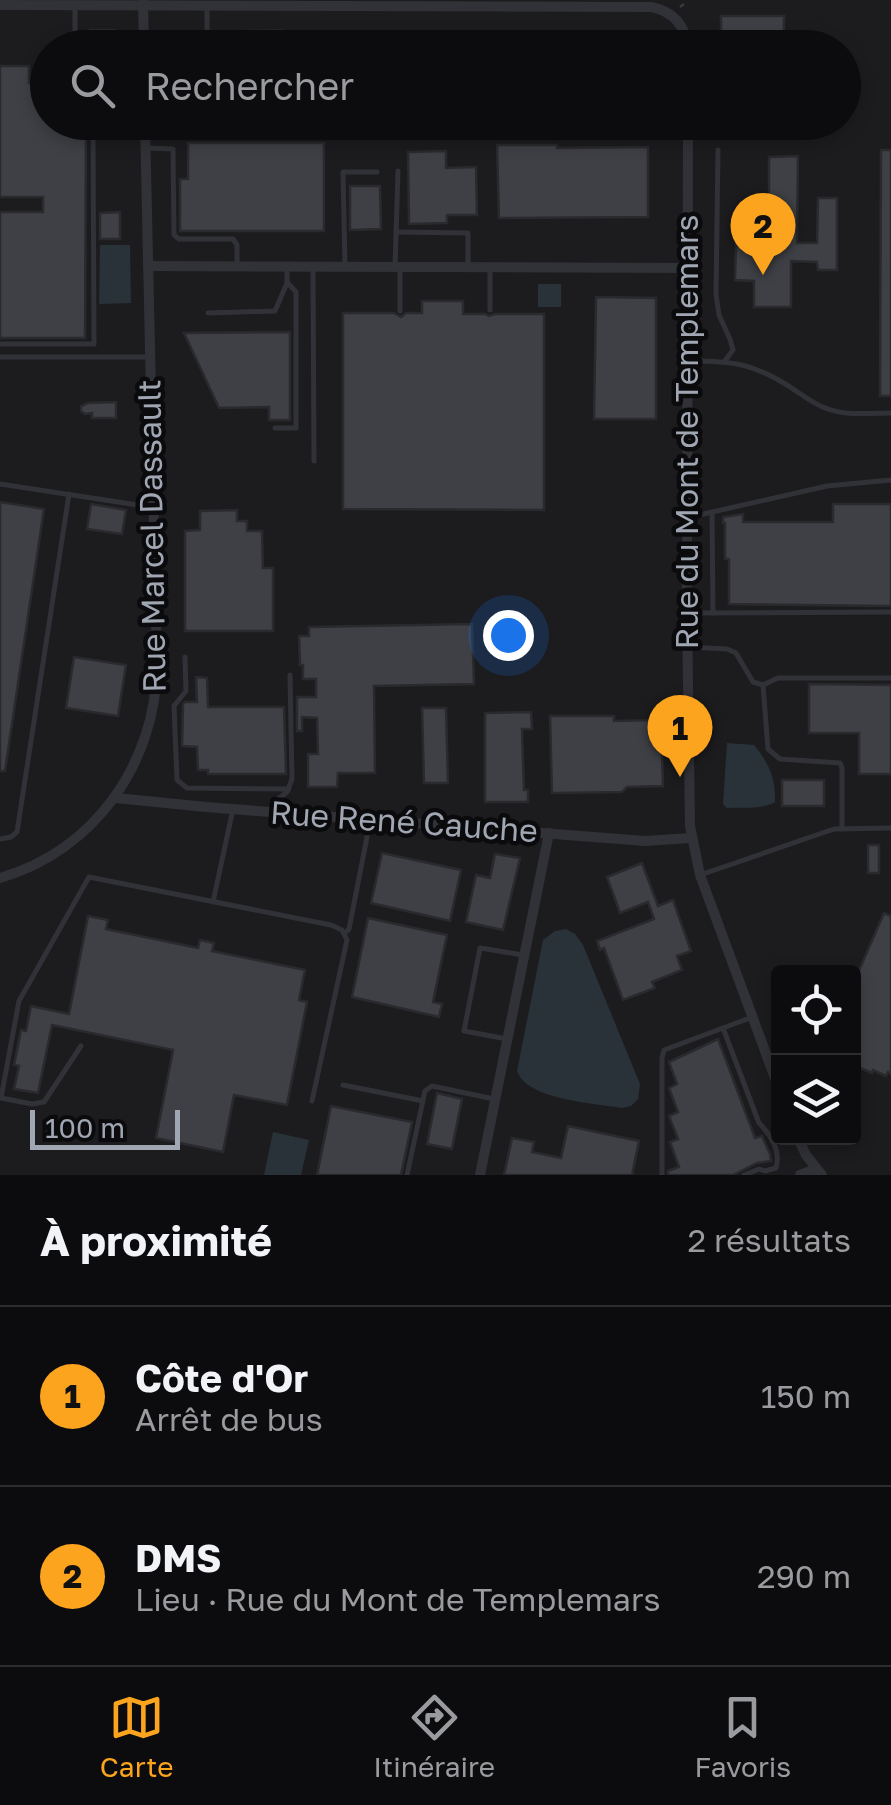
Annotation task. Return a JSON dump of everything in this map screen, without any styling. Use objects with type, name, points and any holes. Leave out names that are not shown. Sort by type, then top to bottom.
[{"type":"street","points":[[143,2],[144,30]]},
{"type":"street","points":[[0,5],[656,4],[684,30]]},
{"type":"street","name":"Rue Marcel Dassault","points":[[0,878],[63,848],[91,826],[116,798],[137,761],[155,702],[146,140]]},
{"type":"street","name":"Rue du Mont de Templemars","points":[[688,140],[687,647],[692,838],[700,875],[771,1067]]},
{"type":"street","points":[[148,266],[688,268]]},
{"type":"street","name":"Rue René Cauche","points":[[116,798],[656,841],[692,838]]},
{"type":"street","points":[[480,1175],[549,833]]},
{"type":"street","points":[[800,1175],[819,1172],[802,1145]]},
{"type":"lane","points":[[75,30],[76,5]]},
{"type":"lane","points":[[207,5],[207,30]]},
{"type":"lane","points":[[0,344],[94,344],[93,140]]},
{"type":"lane","points":[[146,148],[174,148],[174,234],[179,239],[233,240],[237,244],[238,266]]},
{"type":"lane","points":[[718,150],[716,294],[719,315],[733,350],[724,362]]},
{"type":"lane","points":[[398,171],[400,311]]},
{"type":"lane","points":[[346,266],[343,172],[376,172]]},
{"type":"lane","points":[[396,232],[468,233],[468,267]]},
{"type":"lane","points":[[208,313],[275,311],[287,282],[287,266]]},
{"type":"lane","points":[[313,266],[314,461]]},
{"type":"lane","points":[[490,267],[490,310]]},
{"type":"lane","points":[[275,428],[296,428],[296,292],[287,282]]},
{"type":"lane","points":[[0,357],[150,357]]},
{"type":"lane","points":[[687,361],[736,362],[771,375],[828,409],[891,413]]},
{"type":"lane","points":[[687,518],[827,486],[891,480]]},
{"type":"lane","points":[[0,484],[154,507]]},
{"type":"lane","points":[[0,840],[17,832],[69,494]]},
{"type":"lane","points":[[712,512],[713,613]]},
{"type":"lane","points":[[687,614],[891,612]]},
{"type":"lane","points":[[687,647],[736,653],[753,682],[763,684],[778,678],[891,678]]},
{"type":"lane","points":[[186,657],[186,691],[174,706],[177,780],[188,788],[289,789]]},
{"type":"lane","points":[[275,812],[277,800],[289,789],[292,779],[290,675]]},
{"type":"lane","points":[[763,684],[768,749],[780,759],[840,764],[842,829]]},
{"type":"lane","points":[[214,902],[233,809]]},
{"type":"lane","points":[[344,935],[349,929],[368,819]]},
{"type":"lane","points":[[700,875],[834,829],[891,828]]},
{"type":"lane","points":[[80,1046],[44,1102],[32,1104],[1,1098],[18,1002],[89,878],[331,925],[342,930],[347,940],[312,1102]]},
{"type":"lane","points":[[507,1038],[464,1031],[480,948],[524,956]]},
{"type":"lane","points":[[662,1175],[664,1050],[753,1017]]},
{"type":"lane","points":[[723,1028],[759,1123],[770,1134],[778,1158],[776,1168],[744,1175]]},
{"type":"lane","points":[[343,1084],[422,1101]]},
{"type":"lane","points":[[407,1175],[425,1091],[432,1086],[494,1099]]},
{"type":"path","points":[[671,14],[688,0]]},
{"type":"shaded area","points":[[0,0],[891,0],[891,1175],[0,1175]]},
{"type":"shaded area","points":[[100,245],[130,245],[131,303],[99,304]]},
{"type":"shaded area","points":[[538,284],[561,284],[561,307],[538,307]]},
{"type":"shaded area","points":[[727,743],[754,745],[770,772],[775,802],[752,808],[727,808],[723,804]]},
{"type":"shaded area","points":[[566,929],[583,945],[640,1084],[638,1099],[631,1106],[579,1102],[547,1094],[523,1081],[517,1071],[543,940]]},
{"type":"shaded area","points":[[273,1132],[309,1140],[301,1175],[264,1175]]},
{"type":"building","points":[[721,16],[784,16],[784,30],[721,30]]},
{"type":"building","points":[[0,66],[29,66],[30,140],[86,140],[85,338],[0,338],[0,212],[43,212],[43,197],[0,197]]},
{"type":"building","points":[[188,143],[324,143],[324,231],[180,231],[180,179],[188,179]]},
{"type":"building","points":[[497,145],[648,147],[648,217],[499,218]]},
{"type":"building","points":[[881,150],[891,150],[891,396],[880,396]]},
{"type":"building","points":[[446,151],[446,168],[476,167],[477,215],[447,215],[447,223],[409,224],[408,152]]},
{"type":"building","points":[[798,156],[797,243],[817,243],[818,198],[837,198],[837,270],[818,270],[817,262],[791,261],[791,307],[754,307],[754,281],[735,280],[736,243],[769,243],[769,157]]},
{"type":"building","points":[[350,186],[380,186],[381,229],[350,230]]},
{"type":"building","points":[[120,212],[120,239],[100,239],[100,213]]},
{"type":"building","points":[[596,297],[656,298],[656,419],[594,419]]},
{"type":"building","points":[[422,301],[463,301],[463,314],[544,314],[544,510],[343,509],[343,313],[394,313],[401,317],[422,313]]},
{"type":"building","points":[[290,332],[290,420],[269,420],[269,407],[219,408],[184,333]]},
{"type":"building","points":[[116,402],[116,418],[92,418],[92,413],[81,411],[81,406],[88,403]]},
{"type":"building","points":[[0,502],[44,509],[5,771],[0,771]]},
{"type":"building","points":[[91,504],[126,510],[122,534],[87,529]]},
{"type":"building","points":[[833,504],[891,504],[891,606],[729,604],[729,559],[725,559],[723,517],[743,514],[743,522],[833,522]]},
{"type":"building","points":[[237,510],[237,521],[247,521],[247,531],[262,531],[263,568],[273,568],[273,631],[185,631],[185,531],[200,530],[200,511]]},
{"type":"building","points":[[472,624],[474,684],[374,686],[375,773],[338,773],[337,787],[308,787],[308,754],[318,754],[317,718],[302,717],[302,731],[297,731],[297,697],[316,697],[316,679],[303,679],[299,636],[309,636],[309,627]]},
{"type":"building","points":[[74,657],[126,665],[118,716],[66,708]]},
{"type":"building","points":[[196,677],[207,678],[208,707],[284,707],[286,774],[208,774],[208,770],[198,770],[197,747],[182,746],[183,704],[197,702]]},
{"type":"building","points":[[809,684],[891,685],[891,774],[859,774],[859,733],[809,733]]},
{"type":"building","points":[[422,708],[446,708],[448,783],[424,783]]},
{"type":"building","points":[[531,712],[532,729],[522,729],[524,790],[528,790],[528,802],[485,802],[485,713]]},
{"type":"building","points":[[550,716],[661,720],[663,786],[627,787],[622,792],[552,793]]},
{"type":"building","points":[[782,780],[824,780],[824,806],[782,806]]},
{"type":"building","points":[[868,845],[879,845],[879,873],[868,873]]},
{"type":"building","points":[[382,853],[461,870],[450,921],[371,903]]},
{"type":"building","points":[[495,854],[520,858],[503,930],[466,922],[476,875],[490,878]]},
{"type":"building","points":[[642,863],[658,906],[673,900],[691,951],[677,956],[682,970],[652,982],[655,988],[623,1000],[604,948],[600,950],[597,941],[654,919],[648,902],[620,913],[607,877]]},
{"type":"building","points":[[884,913],[891,916],[891,1074],[886,1076],[861,1068],[861,966]]},
{"type":"building","points":[[88,916],[108,920],[106,929],[198,948],[200,940],[214,943],[212,951],[305,970],[299,1000],[307,1002],[287,1105],[234,1095],[223,1152],[156,1138],[173,1050],[52,1025],[38,1093],[14,1089],[21,1030],[26,1031],[31,1006],[69,1014]]},
{"type":"building","points":[[368,918],[447,935],[433,1002],[442,1004],[439,1017],[352,997]]},
{"type":"building","points":[[718,1039],[755,1138],[762,1136],[771,1161],[733,1175],[668,1175],[668,1171],[679,1167],[670,1142],[678,1139],[669,1116],[678,1112],[669,1088],[677,1084],[669,1062]]},
{"type":"building","points":[[437,1093],[462,1099],[452,1149],[427,1144]]},
{"type":"building","points":[[331,1106],[412,1122],[401,1175],[317,1175]]},
{"type":"building","points":[[568,1126],[639,1141],[632,1175],[504,1175],[512,1138],[534,1142],[532,1152],[561,1158]]},
{"type":"place","name":"DMS","points":[[763,275]]},
{"type":"place","name":"Côte d'Or","points":[[680,777]]}]
